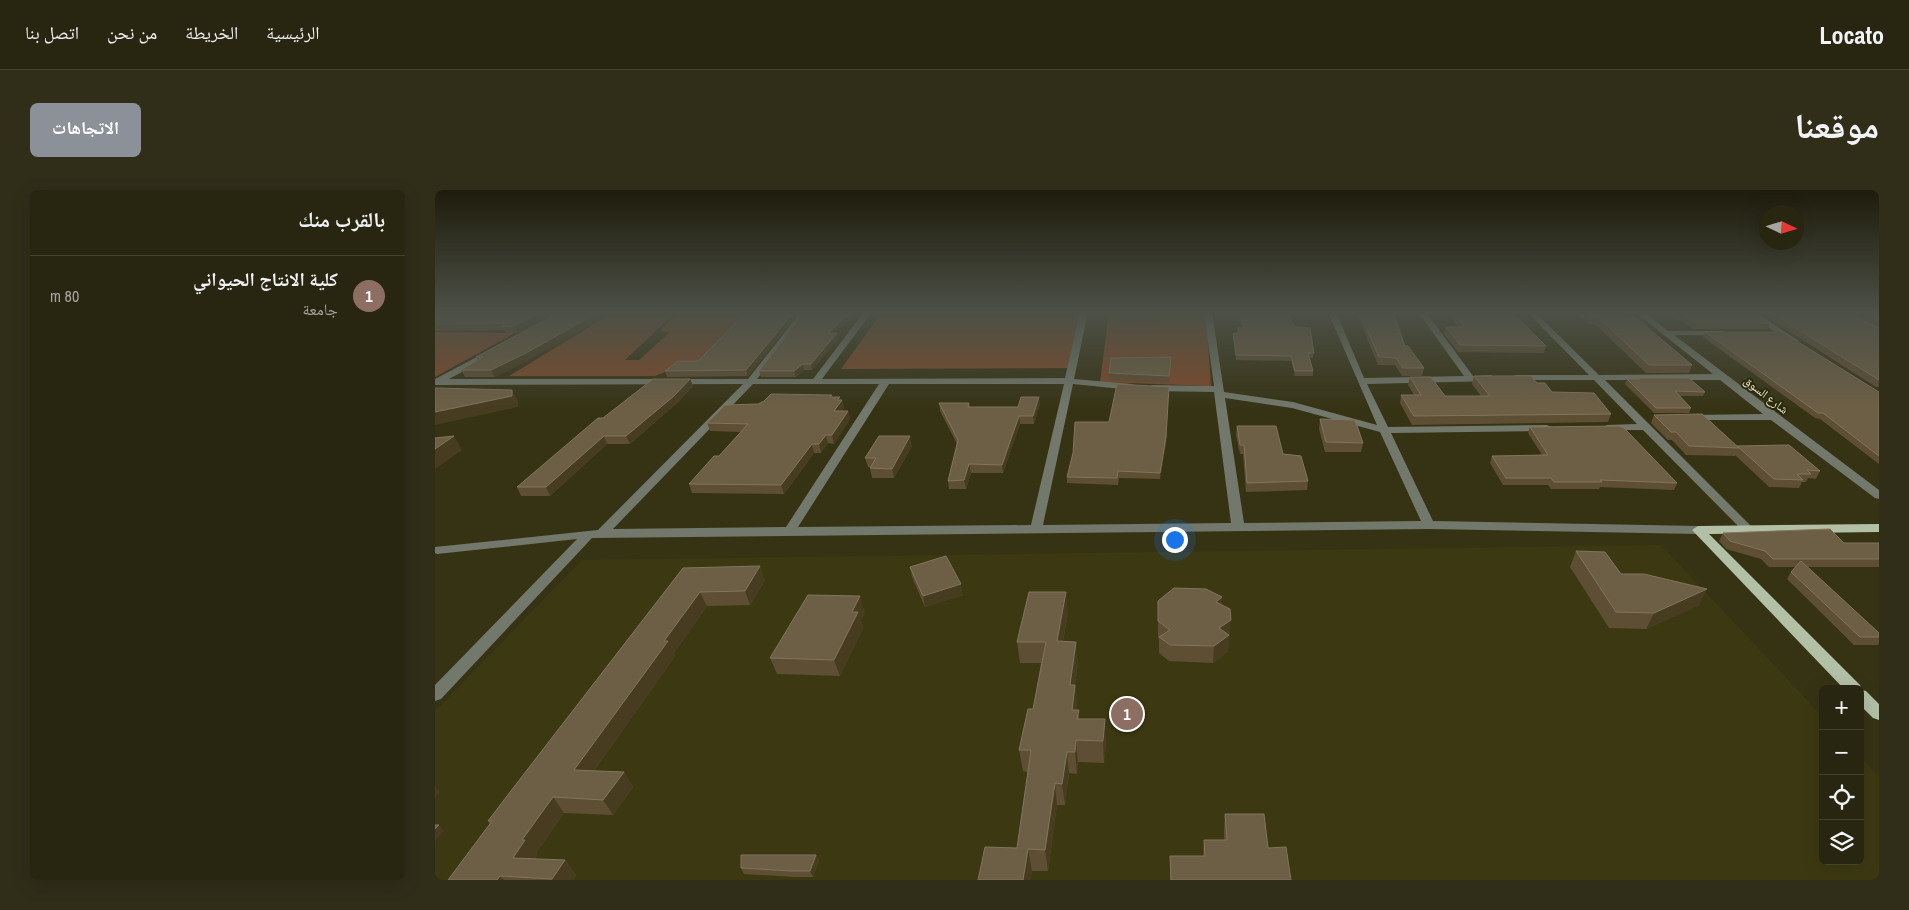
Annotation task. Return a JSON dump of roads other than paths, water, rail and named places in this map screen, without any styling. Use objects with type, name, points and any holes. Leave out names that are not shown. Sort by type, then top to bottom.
[{"type":"main road","points":[[1697,530],[1879,528]]},
{"type":"main road","points":[[1697,530],[1850,685]]},
{"type":"main road","points":[[1864,699],[1879,714]]},
{"type":"street","points":[[435,695],[751,381],[780,344]]},
{"type":"street","points":[[816,381],[844,344]]},
{"type":"street","points":[[1036,529],[1076,344]]},
{"type":"street","points":[[1212,344],[1238,527]]},
{"type":"street","points":[[1346,344],[1429,525]]},
{"type":"street","points":[[1446,344],[1471,378]]},
{"type":"street","points":[[1563,344],[1747,528]]},
{"type":"street","name":"شارع السوق","points":[[1681,344],[1773,418],[1879,496]]},
{"type":"street","points":[[1798,344],[1806,349]]},
{"type":"street","points":[[435,382],[497,350]]},
{"type":"street","points":[[1361,381],[1471,378],[1722,377]]},
{"type":"street","points":[[790,531],[886,381]]},
{"type":"street","points":[[435,382],[1068,381],[1219,392],[1293,405],[1385,430],[1560,428]]},
{"type":"street","points":[[1637,418],[1657,418]]},
{"type":"street","points":[[1676,418],[1773,418]]},
{"type":"street","points":[[1599,428],[1647,428]]},
{"type":"street","points":[[436,552],[595,534],[1429,525],[1697,530]]},
{"type":"place","name":"كلية الانتاج الحيواني","points":[[1127,714]]}]
